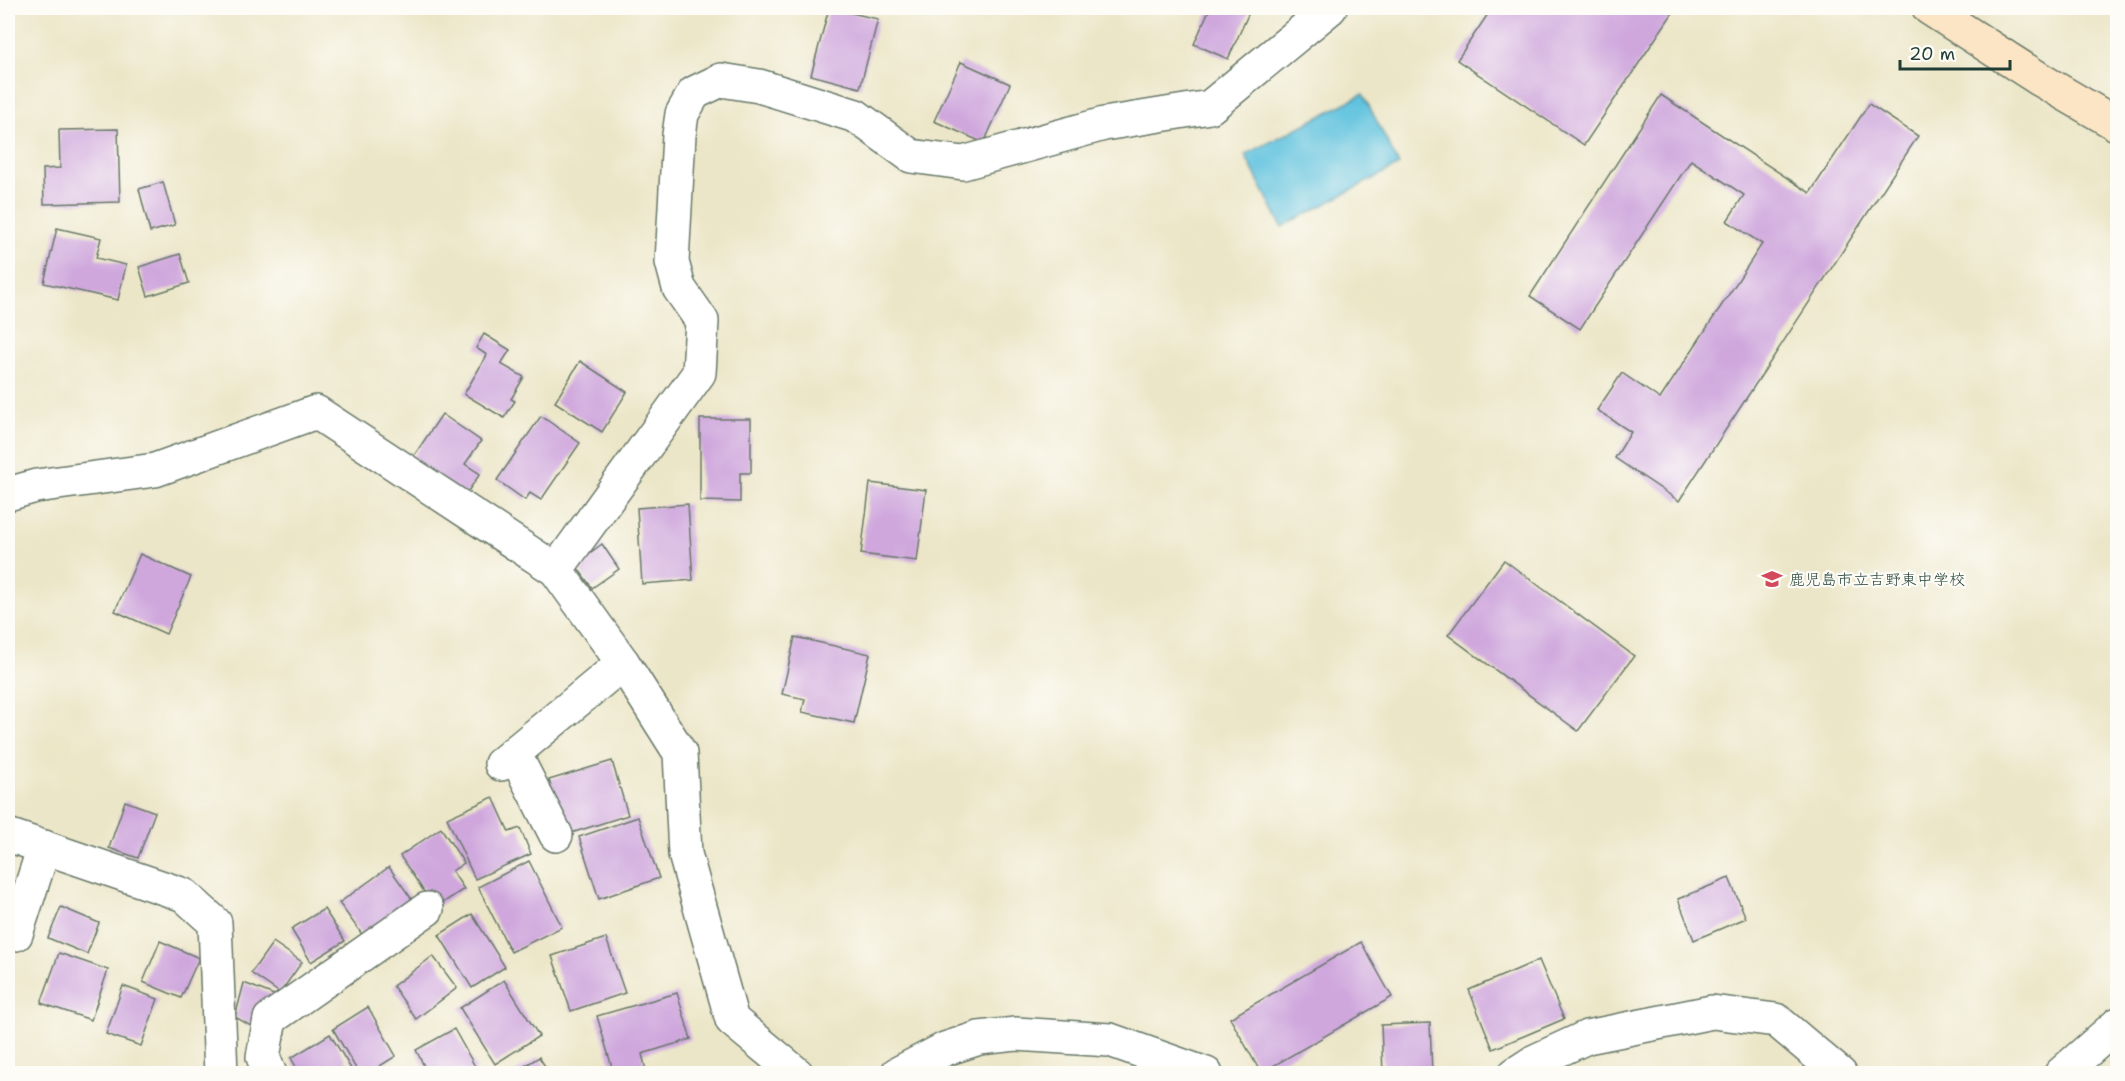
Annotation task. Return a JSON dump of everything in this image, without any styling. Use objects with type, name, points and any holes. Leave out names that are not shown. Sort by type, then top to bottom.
[{"type":"street","points":[[556,570],[699,373],[702,321],[679,288],[672,262],[679,135],[682,114],[694,93],[721,81],[759,86],[856,116],[911,156],[963,163],[1104,124],[1210,107],[1330,8]]},
{"type":"street","points":[[1929,8],[2041,81],[2118,125]]},
{"type":"street","points":[[8,494],[36,486],[155,471],[316,412],[556,570],[623,663],[680,753],[685,854],[732,1020],[797,1074]]},
{"type":"street","points":[[556,835],[508,759],[623,663]]},
{"type":"street","points":[[8,835],[184,895],[214,923],[221,1074]]},
{"type":"street","points":[[16,934],[44,847]]},
{"type":"street","points":[[270,1074],[263,1057],[270,1019],[427,909]]},
{"type":"street","points":[[1515,1074],[1587,1036],[1712,1012],[1776,1020],[1840,1074]]},
{"type":"street","points":[[2061,1074],[2118,1024]]},
{"type":"street","points":[[897,1074],[945,1049],[979,1038],[1016,1034],[1110,1040],[1206,1074]]},
{"type":"water","points":[[1363,94],[1399,165],[1282,227],[1245,155]]},
{"type":"building","points":[[829,8],[878,19],[860,88],[811,75]]},
{"type":"building","points":[[1210,8],[1251,8],[1228,59],[1194,44]]},
{"type":"building","points":[[1492,8],[1676,8],[1584,145],[1457,60]]},
{"type":"building","points":[[961,62],[1010,84],[984,143],[934,121]]},
{"type":"building","points":[[1661,95],[1810,193],[1869,104],[1918,136],[1679,501],[1615,458],[1631,432],[1597,410],[1622,373],[1660,399],[1762,244],[1727,221],[1744,195],[1691,160],[1580,329],[1530,296]]},
{"type":"building","points":[[118,129],[120,202],[44,204],[43,169],[60,168],[59,130]]},
{"type":"building","points":[[163,182],[175,225],[150,232],[139,189]]},
{"type":"building","points":[[57,228],[101,238],[96,258],[126,265],[118,300],[44,283]]},
{"type":"building","points":[[180,254],[189,283],[148,296],[139,267]]},
{"type":"building","points":[[484,334],[510,350],[501,364],[524,377],[511,399],[515,401],[504,418],[464,394],[487,355],[476,348]]},
{"type":"building","points":[[580,361],[627,392],[602,432],[555,402]]},
{"type":"building","points":[[442,414],[481,441],[465,464],[480,474],[464,497],[411,460]]},
{"type":"building","points":[[541,416],[580,443],[541,500],[530,493],[525,500],[497,480]]},
{"type":"building","points":[[700,419],[751,419],[751,473],[740,473],[740,502],[700,501]]},
{"type":"building","points":[[870,483],[926,490],[917,561],[861,554]]},
{"type":"building","points":[[688,504],[693,580],[642,584],[637,508]]},
{"type":"building","points":[[602,544],[619,569],[592,588],[575,564]]},
{"type":"building","points":[[140,554],[191,577],[166,634],[115,611]]},
{"type":"building","points":[[1504,560],[1634,656],[1578,731],[1448,635]]},
{"type":"building","points":[[795,637],[870,654],[854,723],[802,712],[805,699],[782,694]]},
{"type":"building","points":[[612,761],[628,815],[565,835],[549,780]]},
{"type":"building","points":[[493,797],[509,832],[520,828],[531,854],[475,879],[447,818]]},
{"type":"building","points":[[125,801],[155,812],[138,858],[109,848]]},
{"type":"building","points":[[638,817],[659,878],[599,899],[579,837]]},
{"type":"building","points":[[441,828],[464,863],[452,871],[464,889],[435,908],[400,856]]},
{"type":"building","points":[[529,861],[562,927],[511,952],[478,887]]},
{"type":"building","points":[[389,867],[418,908],[369,944],[339,903]]},
{"type":"building","points":[[1729,878],[1746,918],[1694,940],[1678,899]]},
{"type":"building","points":[[61,907],[99,923],[87,954],[48,938]]},
{"type":"building","points":[[324,909],[345,941],[311,962],[291,929]]},
{"type":"building","points":[[472,914],[505,967],[472,988],[439,935]]},
{"type":"building","points":[[606,938],[625,993],[571,1011],[552,956]]},
{"type":"building","points":[[160,941],[199,958],[181,998],[143,982]]},
{"type":"building","points":[[273,942],[302,962],[280,993],[251,973]]},
{"type":"building","points":[[1361,942],[1392,997],[1261,1073],[1230,1018]]},
{"type":"building","points":[[59,953],[108,970],[91,1020],[41,1003]]},
{"type":"building","points":[[433,956],[457,988],[416,1019],[393,986]]},
{"type":"building","points":[[1539,960],[1564,1019],[1493,1049],[1469,990]]},
{"type":"building","points":[[504,980],[539,1036],[495,1064],[460,1008]]},
{"type":"building","points":[[244,983],[274,995],[256,1029],[235,1017]]},
{"type":"building","points":[[123,986],[158,999],[141,1046],[106,1034]]},
{"type":"building","points":[[677,993],[691,1039],[642,1054],[646,1070],[635,1074],[614,1074],[597,1016]]},
{"type":"building","points":[[368,1007],[396,1056],[367,1074],[359,1074],[333,1029]]},
{"type":"building","points":[[1430,1023],[1432,1074],[1383,1074],[1381,1025]]},
{"type":"building","points":[[454,1029],[477,1070],[470,1074],[428,1074],[416,1050]]},
{"type":"building","points":[[330,1034],[353,1072],[300,1074],[291,1058]]},
{"type":"building","points":[[539,1057],[550,1074],[512,1074]]},
{"type":"place","name":"鹿児島市立吉野東中学校","points":[[1772,579]]}]
